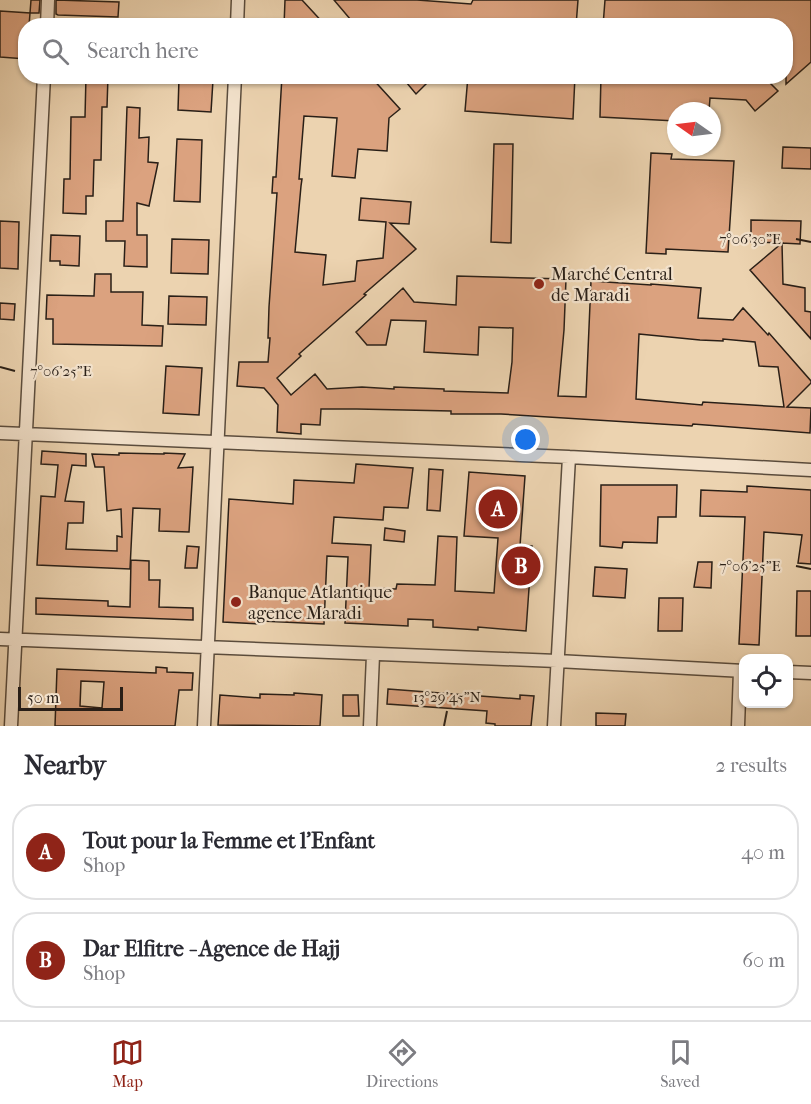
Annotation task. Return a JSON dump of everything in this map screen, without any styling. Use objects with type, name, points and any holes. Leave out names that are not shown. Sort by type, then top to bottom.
[{"type":"street","points":[[47,18],[48,0]]},
{"type":"street","points":[[237,18],[238,0]]},
{"type":"street","points":[[11,726],[44,84]]},
{"type":"street","points":[[204,726],[235,84]]},
{"type":"street","points":[[0,433],[569,457],[811,470]]},
{"type":"street","points":[[554,726],[569,457]]},
{"type":"street","points":[[0,639],[373,655],[557,660],[739,671]]},
{"type":"street","points":[[370,726],[373,655]]},
{"type":"street","points":[[793,672],[811,673]]},
{"type":"street","points":[[738,726],[739,708]]},
{"type":"building","points":[[31,0],[40,0],[39,13],[30,13]]},
{"type":"building","points":[[56,0],[119,2],[118,17],[58,15],[56,14]]},
{"type":"building","points":[[285,0],[302,0],[319,18],[284,18]]},
{"type":"building","points":[[334,0],[417,0],[471,4],[473,0],[578,0],[577,18],[349,18]]},
{"type":"building","points":[[605,0],[811,0],[811,62],[793,78],[793,18],[604,18]]},
{"type":"building","points":[[0,11],[30,13],[30,18],[18,18],[18,58],[0,57]]},
{"type":"building","points":[[86,84],[108,84],[107,107],[102,107],[101,160],[94,160],[93,196],[86,196],[86,214],[63,213],[64,179],[70,179],[71,117],[85,117]]},
{"type":"building","points":[[179,84],[213,84],[211,112],[178,110]]},
{"type":"building","points":[[282,84],[377,84],[400,109],[389,118],[387,151],[358,149],[355,178],[332,176],[337,118],[304,116],[299,179],[302,179],[295,252],[326,255],[323,285],[355,281],[357,261],[383,258],[386,222],[359,220],[361,198],[411,202],[409,224],[390,223],[416,249],[299,354],[301,356],[277,378],[291,395],[315,374],[327,389],[362,387],[394,389],[394,387],[508,393],[513,328],[479,327],[478,355],[424,352],[426,321],[391,320],[386,345],[367,345],[356,332],[403,288],[414,302],[456,305],[457,276],[566,279],[558,396],[586,397],[591,281],[651,284],[701,288],[698,318],[733,320],[743,308],[768,335],[769,333],[811,381],[787,407],[811,408],[810,433],[693,424],[692,426],[501,414],[451,414],[451,411],[357,409],[321,409],[320,425],[301,424],[301,434],[277,432],[278,405],[271,396],[264,388],[237,386],[239,362],[268,362],[269,307],[277,193],[272,193],[273,177],[276,177]],"holes":[[[639,334],[723,341],[723,339],[755,342],[759,366],[778,367],[784,407],[703,402],[702,405],[636,399]]]},
{"type":"building","points":[[408,84],[426,84],[416,94]]},
{"type":"building","points":[[467,84],[575,84],[573,119],[465,111]]},
{"type":"building","points":[[601,84],[771,84],[778,91],[755,111],[746,100],[710,98],[710,102],[667,102],[667,121],[600,117]]},
{"type":"building","points":[[127,107],[140,108],[139,138],[149,137],[148,162],[158,163],[149,206],[137,203],[137,235],[147,235],[147,267],[124,266],[125,241],[106,241],[106,221],[123,221]]},
{"type":"building","points":[[177,139],[202,140],[200,202],[174,201]]},
{"type":"building","points":[[494,144],[513,144],[511,243],[491,242]]},
{"type":"building","points":[[783,147],[811,148],[811,169],[782,168]]},
{"type":"building","points":[[651,153],[667,154],[667,156],[672,156],[671,159],[734,161],[728,252],[666,249],[666,254],[646,253]]},
{"type":"building","points":[[751,220],[801,221],[800,244],[751,242]]},
{"type":"building","points":[[0,221],[19,222],[18,269],[0,268]]},
{"type":"building","points":[[51,235],[80,236],[79,266],[60,265],[60,261],[50,261]]},
{"type":"building","points":[[172,239],[209,240],[208,274],[171,273]]},
{"type":"building","points":[[782,243],[783,284],[805,288],[805,311],[811,312],[811,339],[750,270]]},
{"type":"building","points":[[95,274],[111,274],[111,292],[143,292],[142,325],[163,326],[162,346],[53,344],[53,319],[46,319],[47,295],[94,296]]},
{"type":"building","points":[[169,296],[207,297],[206,325],[168,324]]},
{"type":"building","points":[[0,303],[15,304],[14,320],[0,319]]},
{"type":"building","points":[[166,366],[202,368],[199,415],[163,413]]},
{"type":"building","points":[[42,451],[86,454],[86,466],[72,465],[65,501],[84,502],[83,523],[68,523],[66,549],[117,551],[117,536],[122,537],[121,509],[107,511],[104,467],[95,467],[92,454],[185,454],[178,468],[193,467],[189,532],[159,531],[160,509],[133,508],[130,569],[37,565],[41,496],[55,497],[58,465],[41,464]]},
{"type":"building","points":[[356,464],[413,468],[408,508],[384,507],[383,520],[334,517],[332,543],[371,545],[369,588],[396,589],[397,584],[435,585],[438,536],[457,537],[455,591],[494,593],[498,538],[464,536],[469,472],[525,476],[520,546],[532,546],[526,631],[478,627],[478,630],[433,627],[433,620],[408,619],[408,626],[345,623],[348,557],[327,556],[324,624],[223,622],[229,499],[293,504],[294,480],[354,483]]},
{"type":"building","points":[[429,469],[443,470],[440,511],[427,510]]},
{"type":"building","points":[[601,485],[677,485],[676,517],[658,517],[657,543],[623,542],[622,548],[600,546]]},
{"type":"building","points":[[747,486],[811,490],[811,564],[798,563],[802,535],[764,532],[759,645],[739,644],[745,517],[700,516],[701,490],[747,492]]},
{"type":"building","points":[[385,528],[405,531],[404,542],[384,540]]},
{"type":"building","points":[[187,546],[199,547],[197,568],[185,568]]},
{"type":"building","points":[[131,560],[149,561],[149,580],[160,580],[159,607],[193,608],[193,620],[36,614],[36,598],[108,601],[108,606],[130,607]]},
{"type":"building","points":[[698,562],[712,562],[711,588],[694,587]]},
{"type":"building","points":[[595,567],[627,569],[625,598],[593,596]]},
{"type":"building","points":[[797,591],[811,591],[811,636],[796,636]]},
{"type":"building","points":[[659,598],[683,598],[682,631],[658,631]]},
{"type":"building","points":[[156,667],[167,668],[167,672],[193,673],[192,690],[179,690],[175,726],[55,726],[57,669],[156,673]],"holes":[[[81,681],[104,682],[102,708],[80,706]]]},
{"type":"building","points":[[388,689],[520,699],[520,695],[534,696],[531,726],[495,726],[495,724],[486,723],[487,711],[387,704]]},
{"type":"building","points":[[294,693],[322,695],[320,726],[218,725],[220,695],[260,698],[260,694],[294,695]]},
{"type":"building","points":[[343,695],[358,695],[359,716],[343,716]]},
{"type":"building","points":[[596,713],[626,714],[625,726],[596,726]]},
{"type":"place","name":"Marché Central de Maradi","points":[[539,284]]},
{"type":"place","name":"Tout pour la Femme et l'Enfant","points":[[498,509]]},
{"type":"place","name":"Dar Elfitre - Agence de Hajj","points":[[521,566]]},
{"type":"place","name":"Banque Atlantique agence Maradi","points":[[236,602]]}]
